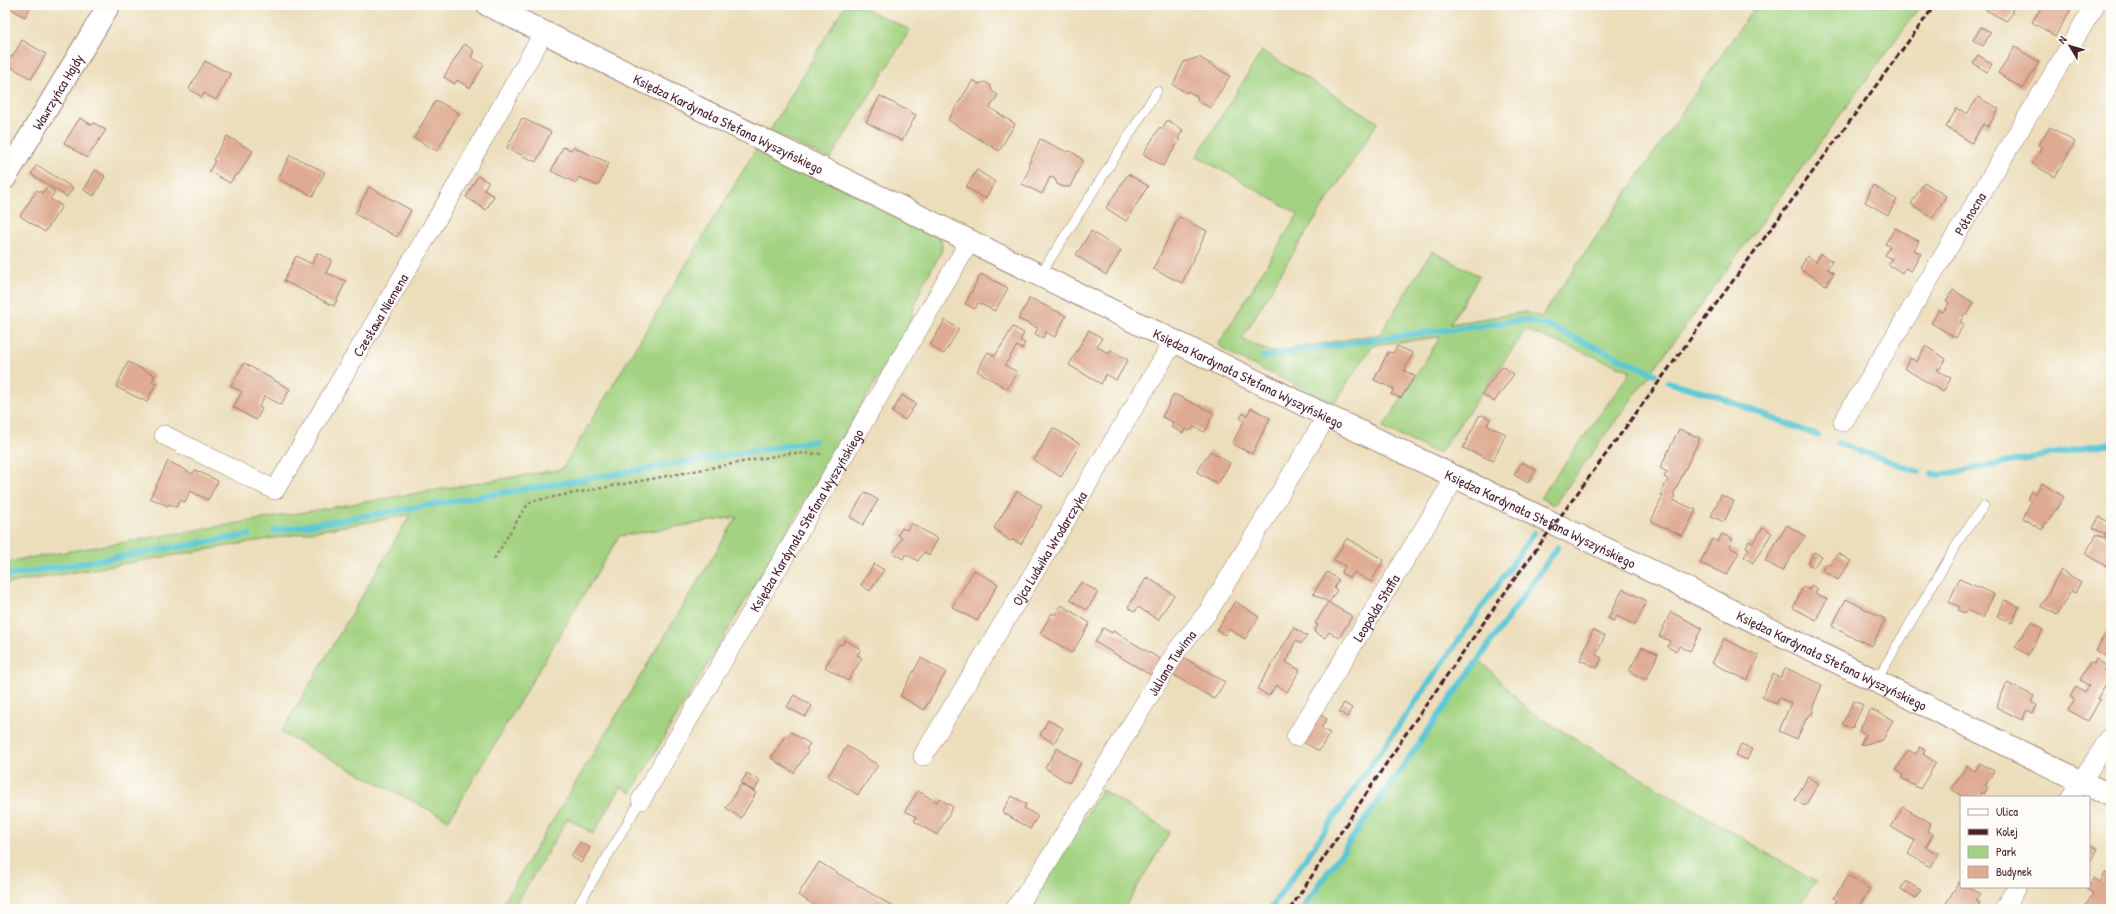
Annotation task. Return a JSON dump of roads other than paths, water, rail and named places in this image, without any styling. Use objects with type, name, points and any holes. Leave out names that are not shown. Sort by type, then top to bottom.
[{"type":"street","name":"Wawrzyńca Hajdy","points":[[8,167],[109,5]]},
{"type":"street","name":"Księdza Kardynała Stefana Wyszyńskiego","points":[[488,5],[1327,416],[1563,528],[1876,681],[2077,789],[2111,796]]},
{"type":"street","name":"Północna","points":[[1843,422],[2096,5]]},
{"type":"street","name":"Czesława Niemena","points":[[164,435],[275,490],[450,197],[544,32]]},
{"type":"street","name":"Księdza Kardynała Stefana Wyszyńskiego","points":[[641,800],[970,241]]},
{"type":"street","name":"Ojca Ludwika Wrodarczyka","points":[[923,756],[1174,341]]},
{"type":"street","name":"Juliana Tuwima","points":[[1015,909],[1042,871],[1178,649],[1208,612],[1327,416]]},
{"type":"street","name":"Leopolda Staffa","points":[[1296,737],[1455,478]]},
{"type":"street","points":[[2077,789],[2111,736]]},
{"type":"street","points":[[2004,909],[2016,888]]},
{"type":"lane","points":[[1040,275],[1157,91]]},
{"type":"lane","points":[[1876,681],[1963,534],[1984,506]]},
{"type":"lane","points":[[576,909],[641,800]]},
{"type":"waterway","points":[[1263,357],[1391,337],[1524,320],[1546,325],[1655,374]]},
{"type":"waterway","points":[[1668,382],[1714,395],[1818,436]]},
{"type":"waterway","points":[[274,531],[814,441]]},
{"type":"waterway","points":[[1838,443],[1919,472]]},
{"type":"waterway","points":[[1932,474],[1940,475],[2111,443]]},
{"type":"waterway","points":[[1270,909],[1534,533]]},
{"type":"waterway","points":[[5,576],[249,535]]},
{"type":"waterway","points":[[1302,909],[1558,547]]},
{"type":"railway","points":[[1290,909],[1409,729],[1513,581],[1935,5]]}]
